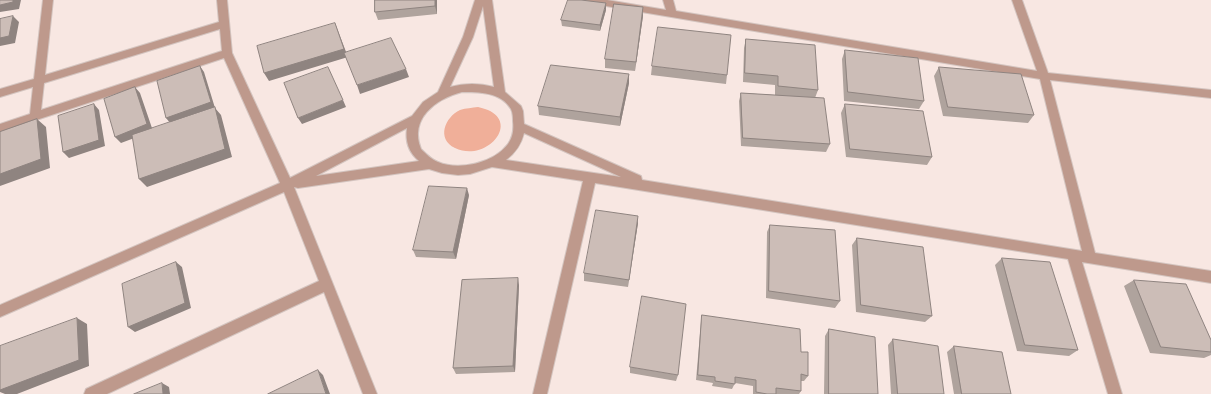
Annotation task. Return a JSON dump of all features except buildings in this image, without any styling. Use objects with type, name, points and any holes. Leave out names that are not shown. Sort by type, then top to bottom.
[{"type":"street","points":[[35,116],[48,0]]},
{"type":"street","points":[[222,0],[228,53],[287,185],[370,394]]},
{"type":"street","points":[[442,94],[468,37],[480,0]]},
{"type":"street","points":[[487,0],[500,94]]},
{"type":"street","points":[[588,0],[1044,76],[1211,94]]},
{"type":"street","points":[[668,0],[672,14]]},
{"type":"street","points":[[1017,0],[1044,76],[1090,257]]},
{"type":"street","points":[[0,93],[224,24]]},
{"type":"street","points":[[0,128],[228,53]]},
{"type":"street","points":[[287,185],[429,164],[449,170],[472,170],[493,163],[507,153],[517,141],[521,127],[516,108],[500,94],[482,88],[462,88],[442,94],[426,105],[415,120],[411,136],[416,151],[429,164]]},
{"type":"street","points":[[0,311],[287,185],[415,120]]},
{"type":"street","points":[[521,127],[650,186]]},
{"type":"street","points":[[493,163],[650,186],[1211,277]]},
{"type":"street","points":[[540,394],[590,177]]},
{"type":"street","points":[[1073,254],[1114,394]]},
{"type":"street","points":[[91,394],[327,284]]},
{"type":"shaded area","points":[[478,107],[492,112],[499,120],[501,129],[497,137],[489,145],[479,150],[467,151],[455,148],[449,144],[444,134],[450,118],[460,110]]}]
